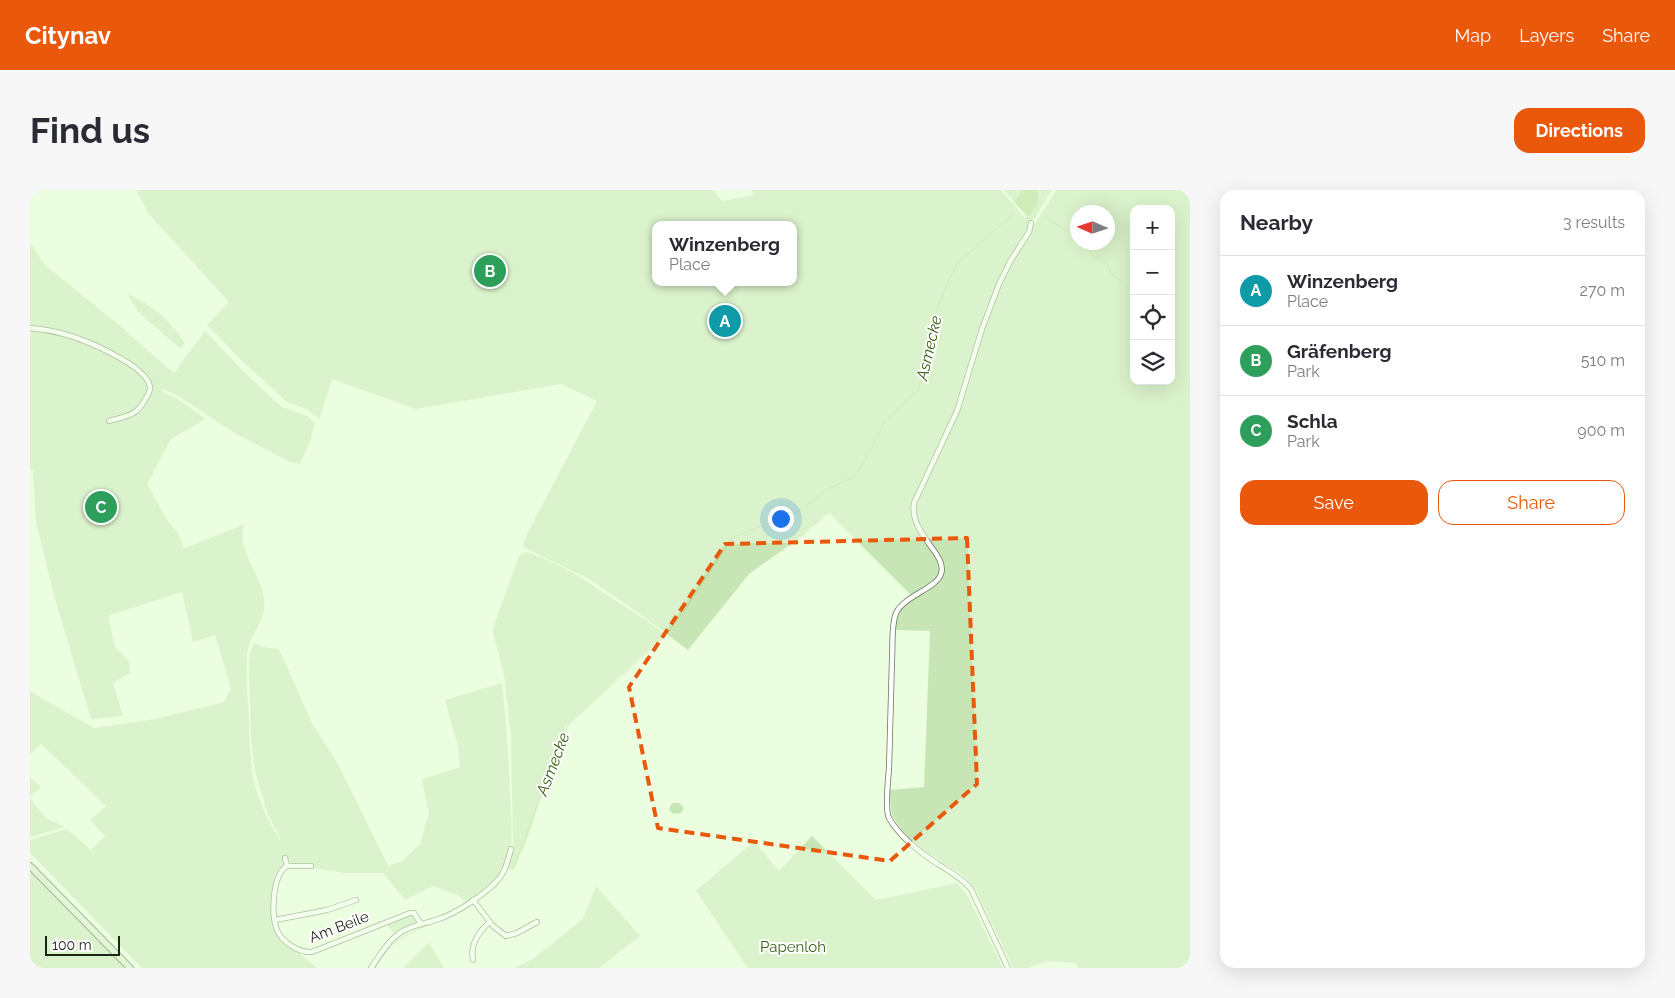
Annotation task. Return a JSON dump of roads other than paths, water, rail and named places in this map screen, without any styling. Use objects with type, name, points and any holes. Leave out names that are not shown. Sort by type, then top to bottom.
[{"type":"main road","points":[[30,866],[130,968]]},
{"type":"street","points":[[1008,968],[971,889],[962,879],[916,849],[888,816],[890,714],[895,618],[901,607],[938,580],[942,572],[941,563],[937,555],[915,522],[913,516],[914,503],[957,411],[982,329],[999,284],[1011,260],[1029,232],[1030,223]]},
{"type":"street","points":[[30,328],[63,334],[83,341],[121,358],[142,374],[150,387],[140,409],[130,416],[109,421]]},
{"type":"street","points":[[371,968],[384,947],[397,935],[413,926],[439,919],[458,910],[499,878],[504,871],[511,849]]},
{"type":"street","points":[[285,858],[287,866]]},
{"type":"street","points":[[275,920],[275,886],[282,870],[287,866],[311,866]]},
{"type":"street","name":"Am Beile","points":[[356,900],[334,908],[275,920],[280,935],[298,950],[306,953],[410,913],[414,914],[421,924]]},
{"type":"street","points":[[473,900],[500,933],[509,936],[537,922]]},
{"type":"street","points":[[473,960],[472,954],[477,935],[490,922]]},
{"type":"waterway","name":"Asmecke","points":[[667,633],[686,608],[732,538],[799,511],[826,490],[853,477],[870,452],[885,421],[919,389],[935,315],[948,281],[957,264],[1014,213]]},
{"type":"waterway","points":[[1043,216],[1070,233]]},
{"type":"waterway","points":[[1088,250],[1094,256],[1106,262],[1112,274],[1130,290]]},
{"type":"waterway","name":"Asmecke","points":[[513,869],[568,725],[663,637]]},
{"type":"waterway","name":"Asmecke","points":[[479,900],[499,884]]},
{"type":"waterway","name":"Asmecke","points":[[456,913],[469,907]]},
{"type":"waterway","name":"Asmecke","points":[[375,968],[387,951],[398,940],[431,924]]},
{"type":"place","name":"Gräfenberg","points":[[490,271]]},
{"type":"place","name":"Winzenberg","points":[[725,321]]},
{"type":"place","name":"Schla","points":[[101,507]]},
{"type":"park label","name":"Papenloh","points":[[793,947]]}]
